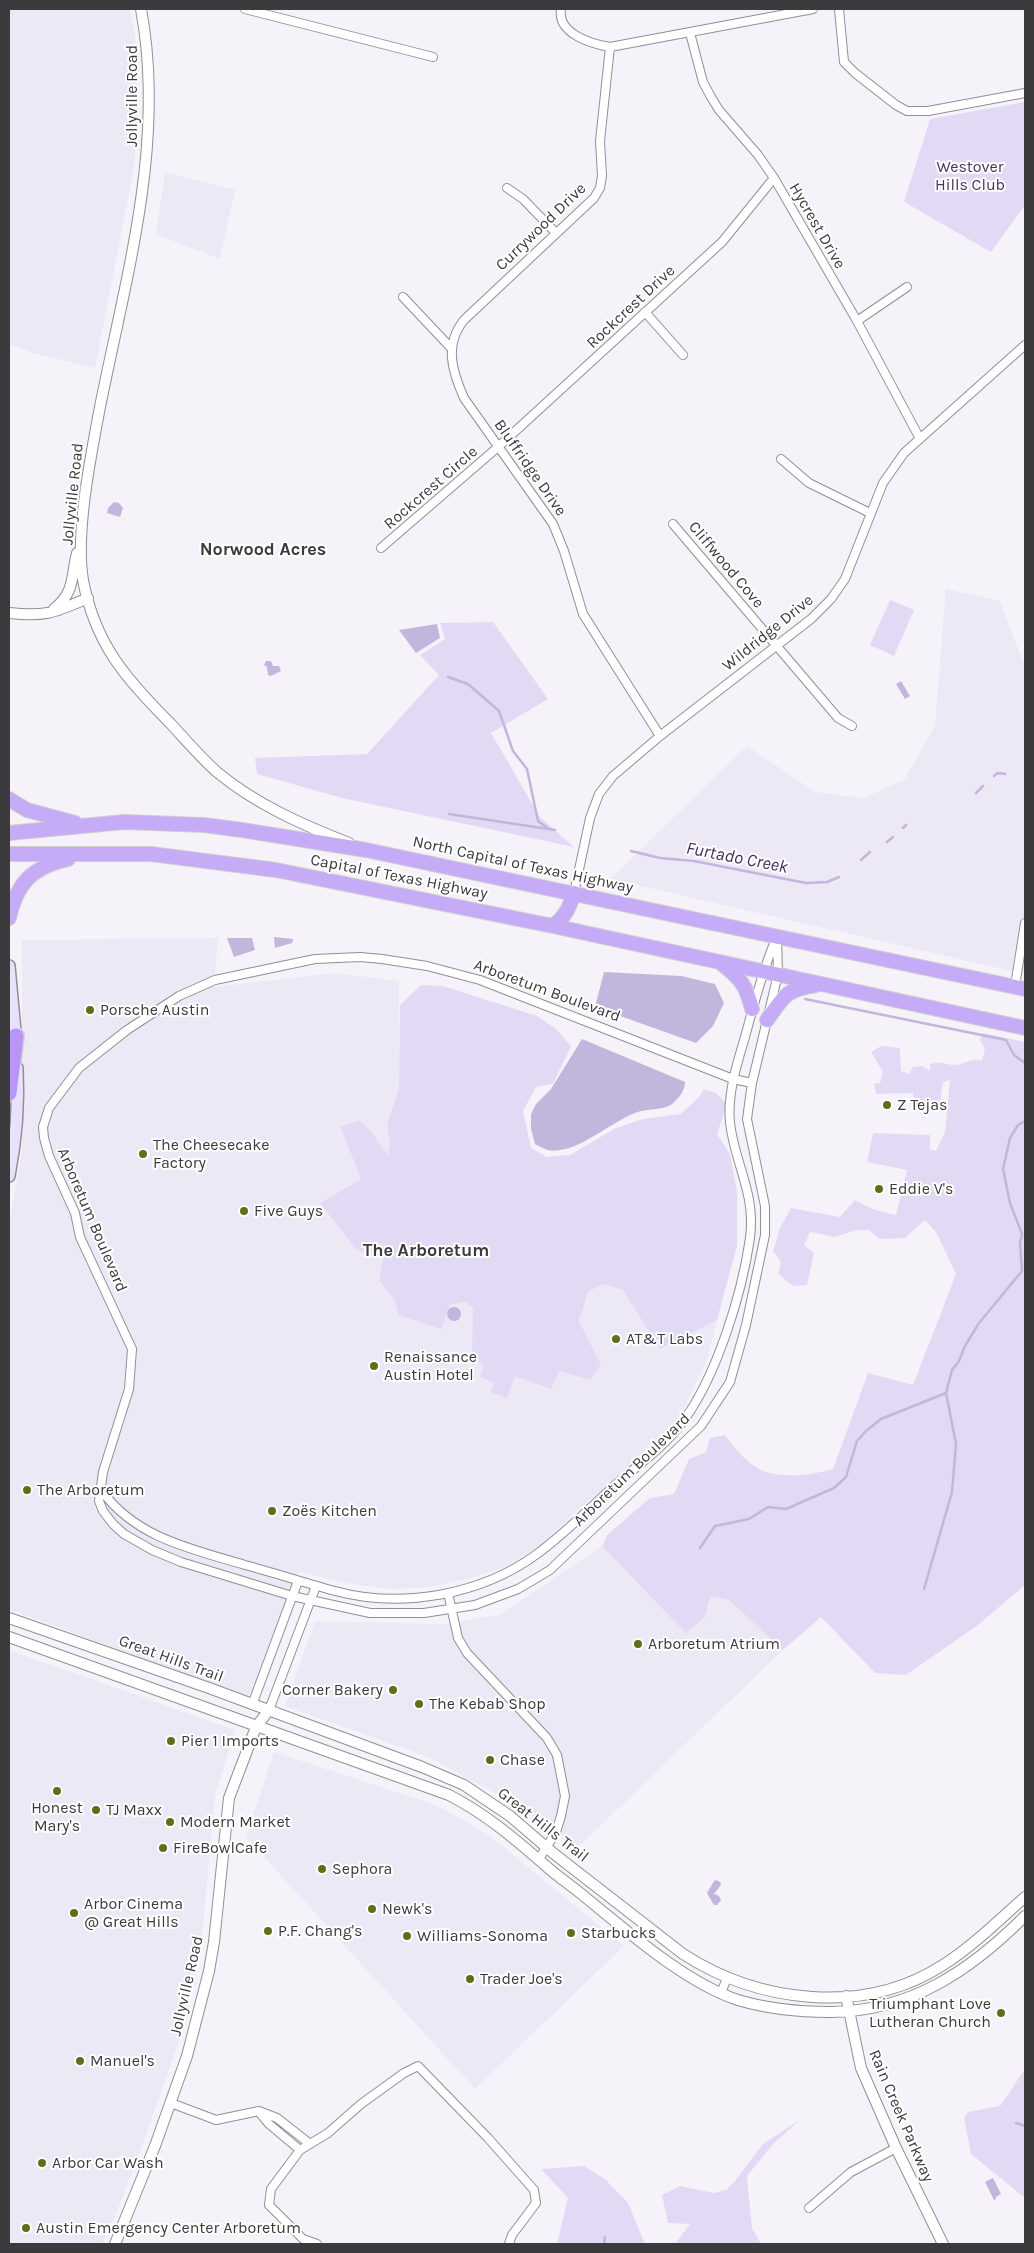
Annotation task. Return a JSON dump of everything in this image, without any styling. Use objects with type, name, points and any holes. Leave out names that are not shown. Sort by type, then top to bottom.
[{"type":"highway","points":[[9,799],[27,810],[83,825]]},
{"type":"highway","name":"North Capital of Texas Highway","points":[[9,833],[124,822],[204,825],[366,850],[1020,988]]},
{"type":"highway","name":"Capital of Texas Highway","points":[[9,854],[151,854],[276,870],[778,974]]},
{"type":"highway","points":[[9,918],[17,894],[29,877],[36,871],[53,862],[91,854]]},
{"type":"highway","points":[[553,926],[569,910],[574,893]]},
{"type":"highway","points":[[720,962],[741,980],[747,989],[752,1009]]},
{"type":"highway","points":[[778,974],[1025,1028]]},
{"type":"highway","points":[[767,1020],[781,999],[789,992],[796,988],[823,984]]},
{"type":"highway","points":[[9,1093],[16,1036]]},
{"type":"main road","points":[[9,966],[16,1036],[18,1112],[9,1176]]},
{"type":"street","name":"Jollyville Road","points":[[141,9],[146,37],[150,82],[150,132],[144,183],[93,447],[81,546],[83,579],[88,598],[99,632],[120,670],[216,771],[248,794],[288,818],[366,850]]},
{"type":"street","points":[[245,9],[271,12],[433,57]]},
{"type":"street","points":[[560,9],[564,24],[570,31],[588,42],[610,47],[813,9]]},
{"type":"street","points":[[839,9],[844,62],[889,100],[907,111],[928,111],[1025,93]]},
{"type":"street","name":"Hycrest Drive","points":[[690,33],[703,82],[711,98],[758,155],[774,178],[857,321],[919,437]]},
{"type":"street","name":"Currywood Drive","points":[[450,348],[456,330],[464,320],[594,198],[600,188],[602,176],[600,141],[610,47]]},
{"type":"street","name":"Rockcrest Drive","points":[[498,447],[722,242],[774,178]]},
{"type":"street","points":[[507,188],[523,199],[556,233]]},
{"type":"street","points":[[857,321],[907,287]]},
{"type":"street","points":[[403,297],[450,348]]},
{"type":"street","points":[[645,312],[682,355]]},
{"type":"street","name":"Wildridge Drive","points":[[574,893],[590,818],[600,794],[613,776],[660,736],[777,647],[811,619],[831,599],[852,562],[870,514],[892,468],[919,437],[1025,345]]},
{"type":"street","name":"Bluffridge Drive","points":[[450,348],[454,376],[464,398],[553,524],[564,550],[583,614],[660,736]]},
{"type":"street","name":"Rockcrest Circle","points":[[381,548],[498,447]]},
{"type":"street","points":[[781,459],[809,483],[870,514]]},
{"type":"street","name":"Cliffwood Cove","points":[[673,524],[838,718],[852,726]]},
{"type":"street","points":[[48,614],[64,601],[70,592],[77,554],[81,546]]},
{"type":"street","points":[[9,613],[34,616],[48,614],[88,598]]},
{"type":"street","points":[[1020,988],[1025,924]]},
{"type":"street","name":"Arboretum Boulevard","points":[[102,1491],[122,1514],[163,1539],[298,1581],[342,1593],[375,1598],[396,1599],[448,1592],[480,1584],[508,1572],[536,1555],[654,1452],[682,1424],[702,1392],[720,1350],[731,1316],[750,1239],[752,1211],[730,1123],[733,1079],[763,971],[777,937]]},
{"type":"street","name":"Arboretum Boulevard","points":[[752,1083],[733,1079],[480,980],[427,966],[382,959],[360,957],[315,959],[254,970],[196,987],[154,1012],[127,1030],[79,1068],[49,1108],[43,1127],[49,1156],[75,1213],[80,1237],[132,1349],[129,1389],[103,1472],[102,1491],[99,1501],[103,1511],[124,1534],[144,1546],[181,1562],[292,1596],[370,1613],[400,1614],[451,1610],[496,1598],[518,1589],[550,1570],[701,1426],[730,1382],[746,1325],[765,1235],[765,1206],[747,1119],[752,1083],[778,974],[777,937]]},
{"type":"street","points":[[256,1727],[252,1705],[298,1581]]},
{"type":"street","points":[[256,1727],[269,1710],[316,1586]]},
{"type":"street","points":[[448,1592],[458,1638],[467,1653],[547,1738],[558,1755],[565,1796],[556,1832],[539,1859]]},
{"type":"street","name":"Great Hills Trail","points":[[9,1618],[269,1710],[448,1777],[495,1804],[683,1954],[727,1978],[767,1992],[787,1995],[846,1996],[892,1988],[942,1966],[964,1950],[1025,1897]]},
{"type":"street","name":"Great Hills Trail","points":[[9,1637],[449,1796],[479,1811],[655,1951],[698,1981],[736,1999],[774,2009],[849,2012],[902,2000],[954,1976],[997,1944],[1025,1916]]},
{"type":"street","name":"Jollyville Road","points":[[115,2244],[171,2103],[186,2056],[209,1971],[217,1920],[229,1798],[256,1727]]},
{"type":"street","points":[[721,1993],[727,1978]]},
{"type":"street","name":"Rain Creek Parkway","points":[[846,1996],[861,2068],[896,2148],[943,2244]]},
{"type":"street","points":[[317,2244],[302,2239],[269,2205],[272,2189],[300,2150],[404,2072],[418,2066],[488,2138],[534,2190],[536,2203],[512,2235],[509,2244]]},
{"type":"street","points":[[171,2103],[216,2120],[259,2111],[277,2118],[310,2144]]},
{"type":"street","points":[[259,2111],[269,2124],[300,2150]]},
{"type":"street","points":[[809,2208],[850,2172],[877,2156],[896,2148]]},
{"type":"shaded area","points":[[9,9],[130,9],[135,35],[138,94],[134,168],[95,368],[33,353],[9,344]]},
{"type":"shaded area","points":[[165,172],[235,190],[220,259],[156,234]]},
{"type":"shaded area","points":[[114,502],[119,503],[123,508],[120,517],[107,513],[108,508]]},
{"type":"shaded area","points":[[946,589],[1000,601],[1025,667],[1025,974],[610,879],[747,746],[815,792],[863,798],[905,779],[935,725]]},
{"type":"shaded area","points":[[437,624],[440,638],[416,653],[399,630]]},
{"type":"shaded area","points":[[266,661],[271,661],[273,666],[279,666],[281,671],[271,676],[268,675],[267,667],[264,665]]},
{"type":"shaded area","points":[[901,681],[910,696],[905,699],[896,684]]},
{"type":"shaded area","points":[[274,937],[293,939],[292,943],[275,948]]},
{"type":"shaded area","points":[[218,938],[214,987],[336,973],[399,981],[399,1087],[387,1125],[390,1144],[388,1156],[371,1131],[340,1126],[361,1179],[320,1203],[384,1253],[379,1280],[395,1301],[400,1315],[465,1302],[473,1308],[473,1329],[484,1365],[494,1382],[491,1391],[515,1376],[600,1365],[579,1321],[588,1292],[603,1284],[623,1290],[660,1348],[717,1320],[706,1363],[678,1420],[641,1460],[582,1506],[541,1545],[503,1568],[467,1579],[424,1588],[389,1589],[352,1584],[299,1572],[259,1684],[246,1697],[9,1609],[9,1224],[22,1150],[22,940]]},
{"type":"shaded area","points":[[227,938],[252,938],[255,950],[234,957]]},
{"type":"shaded area","points":[[604,972],[681,976],[715,984],[724,1003],[713,1026],[696,1043],[595,1007]]},
{"type":"shaded area","points":[[582,1039],[685,1082],[684,1088],[677,1099],[668,1106],[635,1113],[569,1148],[556,1151],[547,1150],[535,1144],[531,1129],[531,1114],[536,1104],[551,1089]]},
{"type":"shaded area","points":[[451,1307],[457,1307],[461,1314],[457,1321],[451,1321],[447,1317],[447,1311]]},
{"type":"shaded area","points":[[602,1546],[686,1632],[705,1617],[709,1596],[729,1600],[783,1650],[576,1849],[513,1803],[428,1757],[285,1706],[315,1621],[443,1624],[500,1615]]},
{"type":"shaded area","points":[[9,1650],[235,1730],[215,1796],[203,1928],[180,2038],[142,2146],[114,2219],[102,2244],[9,2244]]},
{"type":"shaded area","points":[[274,1752],[436,1805],[489,1835],[624,1946],[475,2089],[246,1837]]},
{"type":"shaded area","points":[[716,1880],[721,1885],[714,1894],[719,1896],[721,1900],[717,1905],[714,1905],[707,1893]]},
{"type":"shaded area","points":[[993,2178],[1001,2194],[994,2200],[985,2182]]},
{"type":"green space","name":"Westover Hills Club","points":[[1025,102],[1025,205],[991,252],[904,202],[930,119]]},
{"type":"green space","points":[[890,600],[914,610],[894,656],[870,645]]},
{"type":"green space","points":[[493,622],[548,699],[491,733],[540,817],[574,847],[342,798],[257,774],[255,758],[367,754],[439,675],[420,655],[445,639],[440,623]]},
{"type":"green space","points":[[421,985],[443,986],[537,1016],[556,1029],[571,1046],[553,1084],[536,1087],[523,1111],[531,1148],[547,1157],[570,1155],[614,1129],[643,1119],[681,1114],[699,1097],[704,1089],[716,1093],[727,1104],[717,1134],[730,1154],[737,1192],[737,1246],[717,1320],[660,1349],[623,1290],[603,1284],[588,1292],[579,1321],[601,1365],[590,1380],[559,1371],[551,1389],[515,1376],[507,1398],[491,1392],[494,1382],[480,1377],[484,1365],[472,1358],[473,1308],[465,1302],[450,1305],[441,1329],[399,1315],[395,1301],[379,1280],[384,1253],[358,1251],[320,1203],[361,1179],[340,1126],[360,1121],[371,1131],[388,1156],[390,1144],[387,1125],[399,1087],[400,1005]]},
{"type":"green space","points":[[983,1033],[1025,1042],[1025,1585],[978,1625],[906,1675],[875,1673],[821,1617],[783,1650],[729,1600],[710,1596],[705,1617],[686,1633],[602,1546],[608,1534],[650,1498],[674,1494],[689,1459],[706,1452],[710,1438],[725,1435],[748,1461],[766,1472],[791,1475],[833,1469],[868,1373],[913,1385],[956,1274],[936,1232],[925,1220],[905,1238],[880,1239],[869,1230],[856,1230],[835,1237],[810,1232],[804,1245],[814,1253],[807,1285],[793,1286],[778,1274],[781,1262],[773,1251],[780,1228],[791,1208],[840,1217],[855,1200],[875,1210],[896,1215],[907,1170],[867,1162],[873,1133],[930,1135],[930,1149],[936,1151],[945,1132],[950,1080],[943,1082],[939,1109],[914,1108],[913,1093],[876,1094],[874,1083],[880,1083],[883,1072],[871,1052],[881,1046],[900,1048],[901,1071],[909,1074],[913,1067],[922,1066],[930,1071],[930,1064],[954,1065],[973,1060],[982,1060],[985,1050],[980,1039]]},
{"type":"green space","points":[[1025,2069],[1025,2198],[971,2154],[964,2118],[968,2112],[1000,2106]]},
{"type":"green space","points":[[800,2120],[774,2143],[747,2176],[752,2228],[761,2244],[675,2244],[690,2224],[668,2223],[662,2195],[680,2186],[714,2193],[726,2190],[763,2144]]},
{"type":"green space","points":[[584,2166],[605,2179],[628,2203],[645,2244],[557,2244],[568,2198],[541,2169]]},
{"type":"waterway","points":[[448,677],[468,684],[499,711],[513,751],[527,769],[538,821],[549,829]]},
{"type":"waterway","name":"Furtado Creek","points":[[994,776],[998,773],[1005,774]]},
{"type":"waterway","name":"Furtado Creek","points":[[976,793],[983,786]]},
{"type":"waterway","name":"Furtado Creek","points":[[449,814],[555,830]]},
{"type":"waterway","name":"Furtado Creek","points":[[903,828],[906,825]]},
{"type":"waterway","name":"Furtado Creek","points":[[887,842],[893,837]]},
{"type":"waterway","name":"Furtado Creek","points":[[631,851],[660,858],[694,861],[806,883],[827,882],[839,877]]},
{"type":"waterway","name":"Furtado Creek","points":[[861,860],[870,852]]},
{"type":"waterway","points":[[805,999],[1006,1040],[1014,1055],[1025,1063]]},
{"type":"waterway","points":[[924,1589],[952,1492],[956,1444],[946,1393],[952,1370],[959,1361],[965,1346],[979,1323],[1022,1271],[1020,1243],[1022,1234],[1010,1203],[1003,1169],[1010,1138],[1018,1125],[1025,1121]]},
{"type":"waterway","points":[[700,1548],[715,1526],[749,1519],[768,1507],[786,1509],[834,1488],[846,1477],[857,1441],[866,1431],[881,1419],[946,1393]]},
{"type":"waterway","points":[[1016,2123],[1025,2126]]},
{"type":"waterway","points":[[604,2244],[605,2237]]},
{"type":"place","name":"Porsche Austin","points":[[90,1010]]},
{"type":"place","name":"Z Tejas","points":[[887,1105]]},
{"type":"place","name":"The Cheesecake Factory","points":[[143,1154]]},
{"type":"place","name":"Eddie V's","points":[[879,1189]]},
{"type":"place","name":"Five Guys","points":[[244,1211]]},
{"type":"place","name":"AT&T Labs","points":[[616,1339]]},
{"type":"place","name":"Renaissance Austin Hotel","points":[[374,1366]]},
{"type":"place","name":"The Arboretum","points":[[27,1490]]},
{"type":"place","name":"Zoës Kitchen","points":[[272,1511]]},
{"type":"place","name":"Arboretum Atrium","points":[[638,1644]]},
{"type":"place","name":"Corner Bakery","points":[[393,1690]]},
{"type":"place","name":"The Kebab Shop","points":[[419,1704]]},
{"type":"place","name":"Pier 1 Imports","points":[[171,1741]]},
{"type":"place","name":"Chase","points":[[490,1760]]},
{"type":"place","name":"Honest Mary's","points":[[57,1791]]},
{"type":"place","name":"TJ Maxx","points":[[96,1810]]},
{"type":"place","name":"Modern Market","points":[[170,1822]]},
{"type":"place","name":"FireBowlCafe","points":[[163,1848]]},
{"type":"place","name":"Sephora","points":[[322,1869]]},
{"type":"place","name":"Newk's","points":[[372,1909]]},
{"type":"place","name":"Arbor Cinema @ Great Hills","points":[[74,1913]]},
{"type":"place","name":"P.F. Chang's","points":[[268,1931]]},
{"type":"place","name":"Starbucks","points":[[571,1933]]},
{"type":"place","name":"Williams-Sonoma","points":[[407,1936]]},
{"type":"place","name":"Trader Joe's","points":[[470,1979]]},
{"type":"place","name":"Triumphant Love Lutheran Church","points":[[1001,2013]]},
{"type":"place","name":"Manuel's","points":[[80,2061]]},
{"type":"place","name":"Arbor Car Wash","points":[[42,2163]]},
{"type":"place","name":"Austin Emergency Center Arboretum","points":[[26,2228]]},
{"type":"district","name":"Norwood Acres","points":[[263,550]]},
{"type":"district","name":"The Arboretum","points":[[426,1251]]}]
